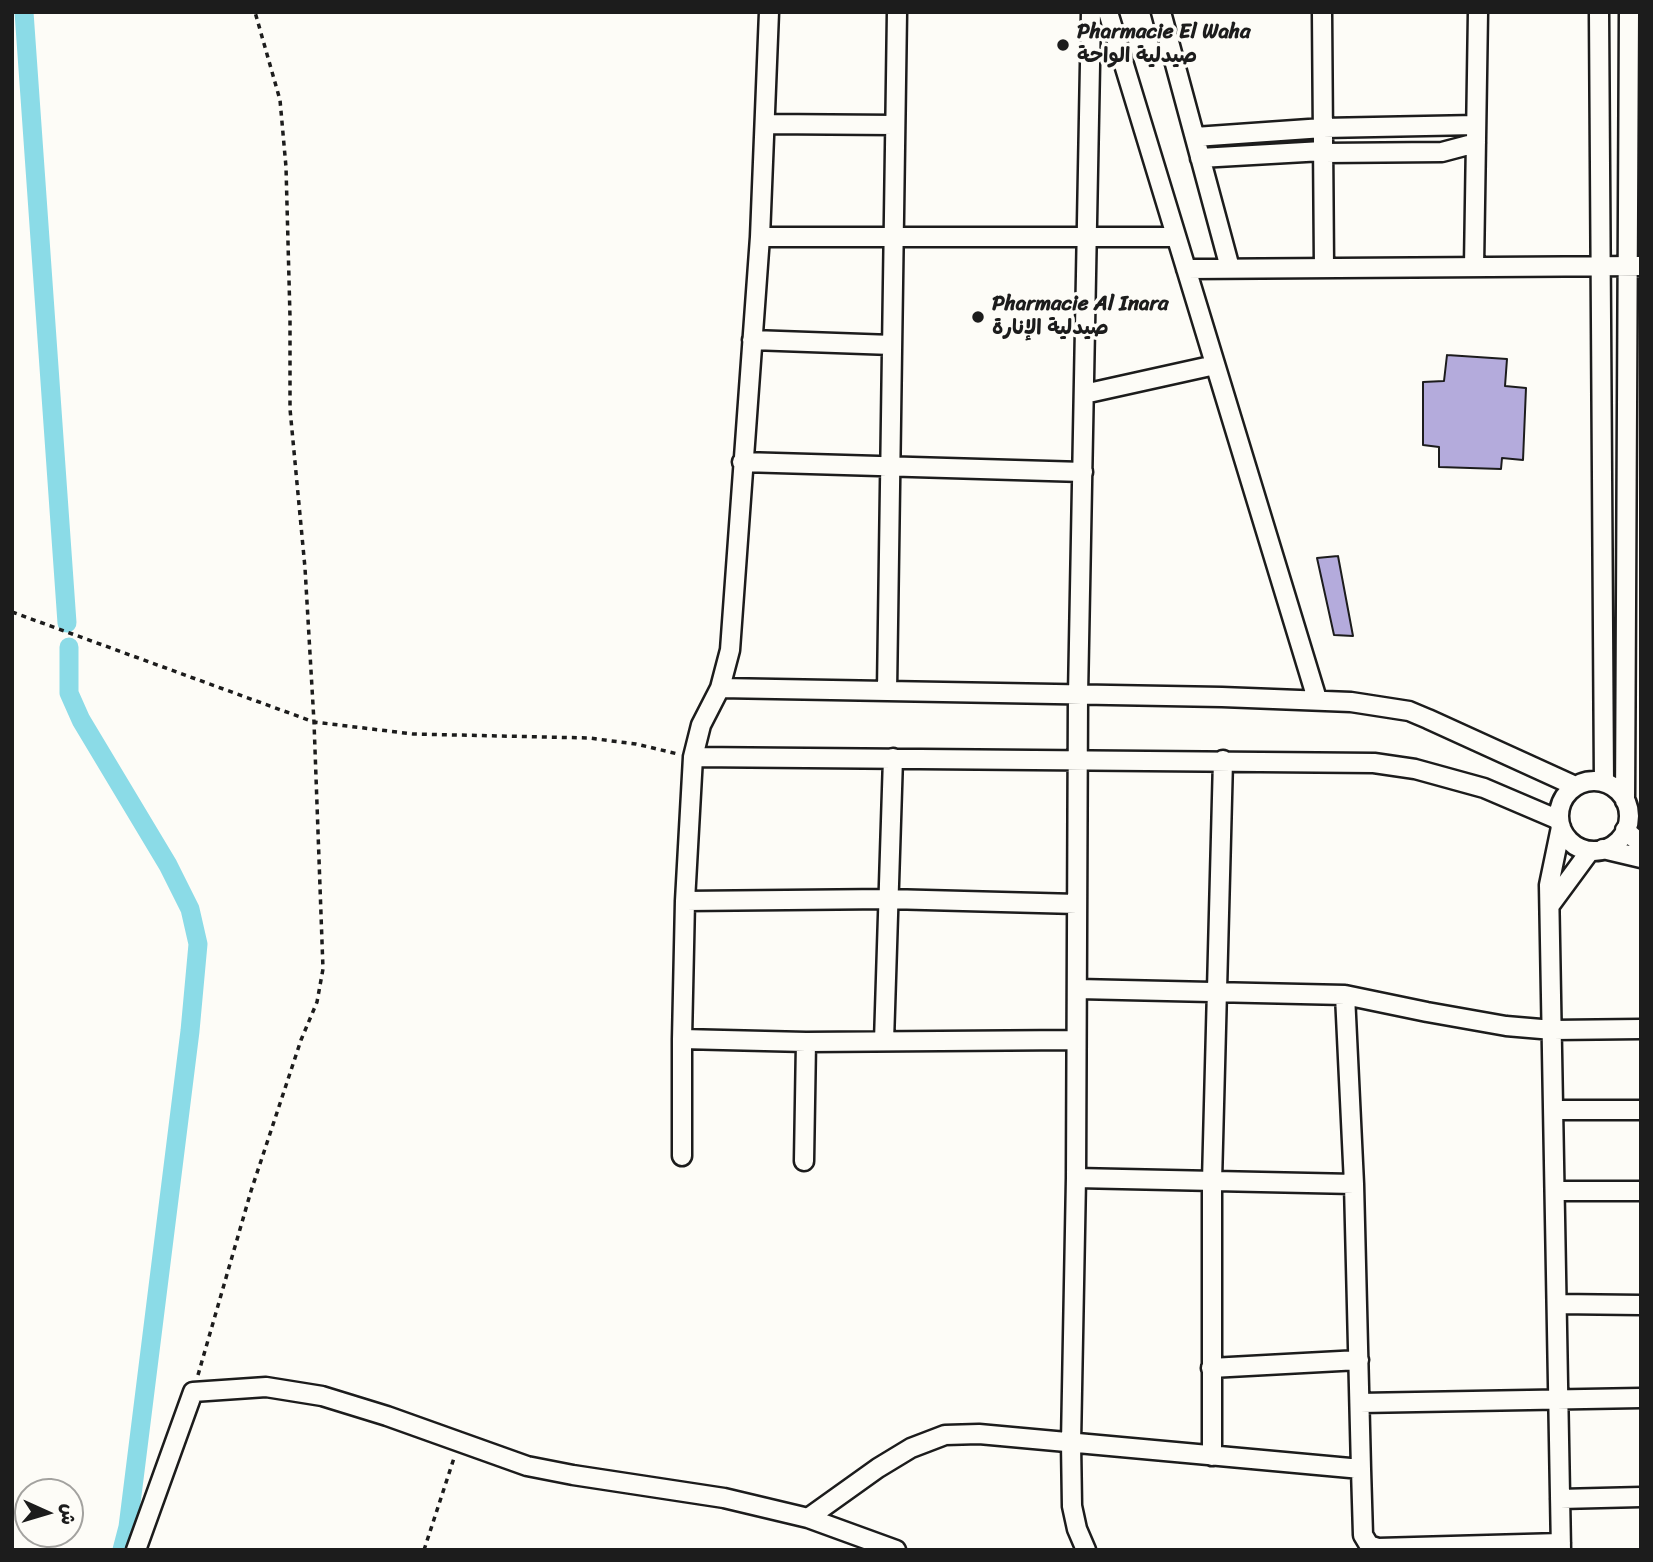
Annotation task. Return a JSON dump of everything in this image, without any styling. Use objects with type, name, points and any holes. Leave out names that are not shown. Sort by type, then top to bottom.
[{"type":"street","points":[[682,1156],[685,901],[693,757],[701,726],[720,688],[730,650],[760,237],[769,12]]},
{"type":"street","points":[[887,690],[897,12]]},
{"type":"street","points":[[1086,1550],[1077,1529],[1072,1506],[1071,1443],[1076,1178],[1075,1040],[1078,989],[1078,695],[1091,12]]},
{"type":"street","points":[[1108,12],[1317,699]]},
{"type":"street","points":[[1161,12],[1230,268]]},
{"type":"street","points":[[1322,12],[1324,267]]},
{"type":"street","points":[[1474,267],[1478,12]]},
{"type":"street","points":[[1599,12],[1604,782]]},
{"type":"street","points":[[1551,904],[1596,850],[1612,845],[1625,830],[1628,814],[1625,801],[1634,266],[1634,133],[1629,12]]},
{"type":"street","points":[[765,124],[895,125]]},
{"type":"street","points":[[1195,137],[1323,128],[1476,134]]},
{"type":"street","points":[[1200,158],[1323,152],[1442,152],[1476,134]]},
{"type":"street","points":[[760,237],[1176,237]]},
{"type":"street","points":[[1186,269],[1634,266]]},
{"type":"street","points":[[752,340],[892,345]]},
{"type":"street","points":[[1084,394],[1215,365]]},
{"type":"street","points":[[742,462],[1083,472]]},
{"type":"street","points":[[720,688],[1317,699],[1373,704],[1409,711],[1575,786]]},
{"type":"street","points":[[693,757],[1374,763],[1405,767],[1485,788],[1560,823],[1567,838],[1574,845],[1641,858]]},
{"type":"street","points":[[884,1041],[893,758]]},
{"type":"street","points":[[1212,1456],[1212,1181],[1223,760]]},
{"type":"street","points":[[1345,995],[1354,1184],[1363,1535],[1369,1545],[1378,1548],[1561,1546],[1549,885],[1562,800],[1575,786],[1594,781],[1604,782],[1620,793],[1625,801]]},
{"type":"street","points":[[1625,830],[1641,844]]},
{"type":"street","points":[[685,901],[888,899],[1077,904]]},
{"type":"street","points":[[1078,989],[1345,995],[1478,1021],[1553,1030],[1641,1029]]},
{"type":"street","points":[[682,1040],[1075,1040]]},
{"type":"street","points":[[804,1160],[806,1042]]},
{"type":"street","points":[[1554,1110],[1641,1110]]},
{"type":"street","points":[[1076,1178],[1354,1184]]},
{"type":"street","points":[[1555,1191],[1641,1191]]},
{"type":"street","points":[[1557,1304],[1641,1305]]},
{"type":"street","points":[[1211,1368],[1359,1360]]},
{"type":"street","points":[[136,1550],[193,1392],[266,1387],[322,1396],[527,1466],[724,1498],[808,1518],[896,1550]]},
{"type":"street","points":[[1360,1403],[1641,1398]]},
{"type":"street","points":[[808,1518],[878,1468],[911,1448],[945,1434],[979,1434],[1361,1469]]},
{"type":"street","points":[[1560,1499],[1641,1497]]},
{"type":"path","points":[[193,1392],[251,1191],[301,1040],[317,1002],[323,968],[305,568],[290,409],[290,304],[283,141],[280,100],[255,12]]},
{"type":"path","points":[[12,612],[314,722],[413,734],[589,738],[636,744],[693,757]]},
{"type":"path","points":[[425,1550],[459,1443]]},
{"type":"building","points":[[1447,355],[1507,359],[1505,386],[1526,388],[1523,460],[1502,458],[1501,469],[1439,467],[1439,447],[1423,445],[1423,382],[1444,381]]},
{"type":"building","points":[[1338,556],[1353,636],[1334,635],[1317,558]]},
{"type":"waterway","points":[[24,12],[67,623]]},
{"type":"waterway","points":[[69,647],[69,693],[81,720],[168,865],[190,909],[198,944],[190,1031],[128,1527],[122,1550]]},
{"type":"place","name":"Pharmacie El Waha صيدلية الواحة","points":[[1063,45]]},
{"type":"place","name":"Pharmacie Al Inara صيدلية الإنارة","points":[[978,317]]}]
